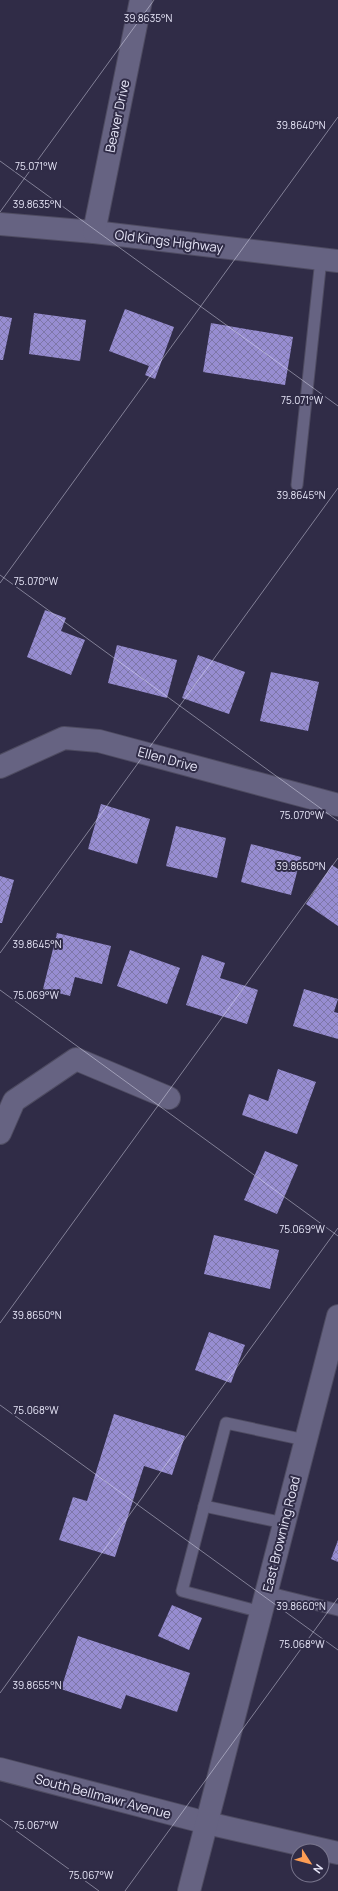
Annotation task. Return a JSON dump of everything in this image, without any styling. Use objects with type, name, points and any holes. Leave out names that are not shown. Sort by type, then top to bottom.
[{"type":"street","name":"Beaver Drive","points":[[94,232],[141,0]]},
{"type":"street","name":"Old Kings Highway","points":[[0,224],[94,232],[329,260]]},
{"type":"street","name":"Ellen Drive","points":[[0,767],[64,738],[99,741],[338,805]]},
{"type":"street","points":[[0,1133],[14,1101],[76,1059],[169,1098]]},
{"type":"street","name":"East Browning Road","points":[[189,1891],[306,1440],[332,1360],[338,1316]]},
{"type":"street","name":"South Bellmawr Avenue","points":[[0,1769],[207,1823],[338,1853]]},
{"type":"lane","points":[[297,485],[329,260]]},
{"type":"lane","points":[[306,1440],[226,1423],[182,1591],[338,1610]]},
{"type":"lane","points":[[204,1506],[284,1523]]},
{"type":"building","points":[[125,309],[174,327],[155,379],[145,375],[149,366],[109,351]]},
{"type":"building","points":[[34,313],[86,320],[80,361],[29,354]]},
{"type":"building","points":[[0,316],[12,318],[3,360],[0,360]]},
{"type":"building","points":[[211,323],[293,337],[285,385],[203,372]]},
{"type":"building","points":[[45,610],[66,618],[61,631],[85,640],[71,675],[27,657]]},
{"type":"building","points":[[117,645],[177,660],[167,698],[108,683]]},
{"type":"building","points":[[198,655],[245,672],[229,714],[182,698]]},
{"type":"building","points":[[271,672],[319,682],[308,731],[260,721]]},
{"type":"building","points":[[101,804],[150,819],[137,864],[88,849]]},
{"type":"building","points":[[176,826],[226,838],[217,878],[166,866]]},
{"type":"building","points":[[251,844],[301,857],[291,895],[241,882]]},
{"type":"building","points":[[332,865],[338,869],[338,926],[306,904]]},
{"type":"building","points":[[0,876],[14,880],[2,923],[0,923]]},
{"type":"building","points":[[57,933],[111,946],[102,984],[75,977],[70,996],[43,989]]},
{"type":"building","points":[[130,950],[180,968],[167,1004],[117,986]]},
{"type":"building","points":[[202,955],[225,963],[220,978],[258,990],[247,1024],[186,1005]]},
{"type":"building","points":[[304,989],[338,999],[334,1012],[338,1013],[338,1039],[293,1026]]},
{"type":"building","points":[[278,1069],[316,1082],[297,1134],[242,1115],[249,1094],[268,1101]]},
{"type":"building","points":[[265,1151],[298,1165],[277,1214],[244,1200]]},
{"type":"building","points":[[214,1235],[279,1250],[270,1289],[204,1274]]},
{"type":"building","points":[[209,1332],[245,1345],[231,1383],[195,1370]]},
{"type":"building","points":[[114,1414],[185,1436],[172,1475],[144,1466],[115,1557],[59,1540],[73,1497],[87,1501]]},
{"type":"building","points":[[338,1540],[338,1562],[331,1559]]},
{"type":"building","points":[[172,1605],[202,1618],[189,1650],[158,1636]]},
{"type":"building","points":[[78,1636],[190,1673],[177,1712],[126,1695],[121,1709],[61,1689]]}]
